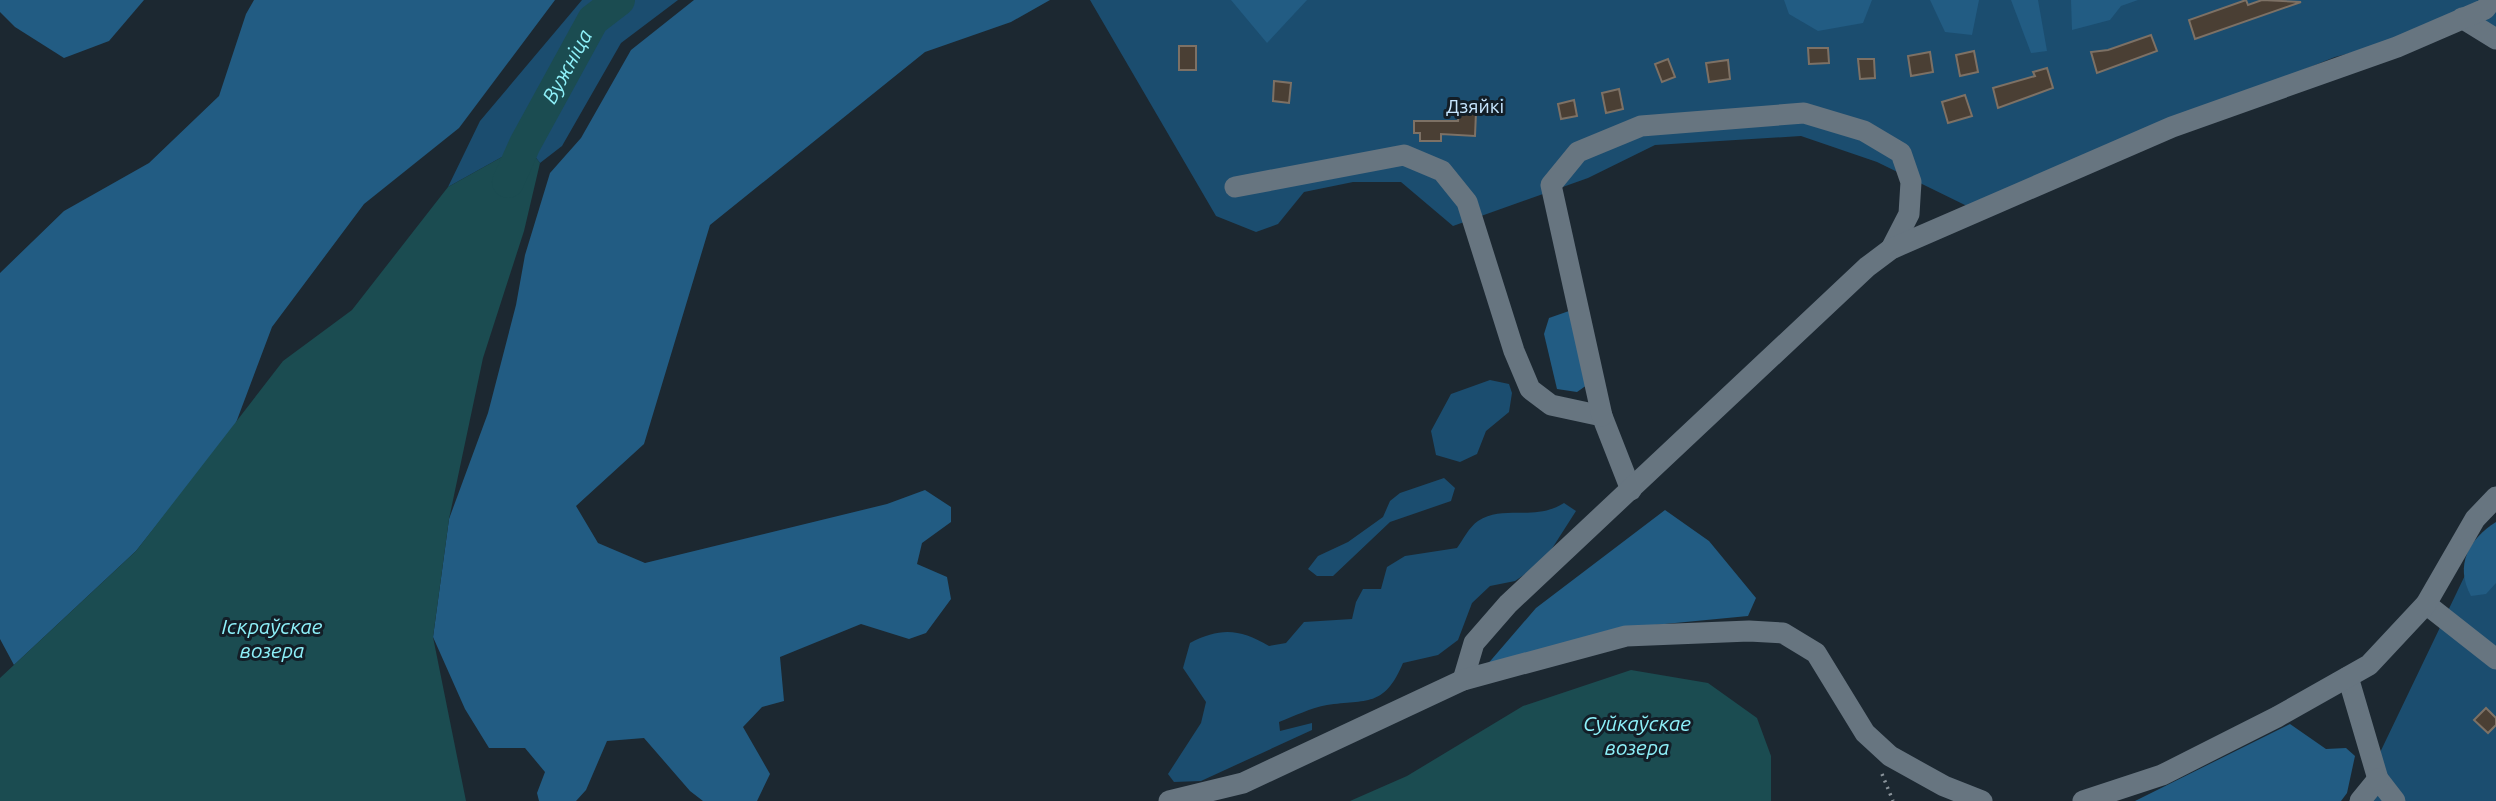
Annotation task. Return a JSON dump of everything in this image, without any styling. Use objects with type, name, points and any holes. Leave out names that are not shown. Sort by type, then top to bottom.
[{"type":"street","points":[[1463,680],[1474,643],[1508,604],[1867,267],[1891,249],[2172,127],[2396,47],[2484,9],[2492,0]]},
{"type":"street","points":[[2462,18],[2496,39]]},
{"type":"street","points":[[1631,490],[1602,416],[1551,185],[1578,152],[1641,125],[1804,113],[1864,131],[1901,153],[1911,182],[1909,214],[1891,249]]},
{"type":"street","points":[[1235,187],[1404,155],[1442,170],[1467,202],[1514,351],[1530,389],[1551,405],[1602,416]]},
{"type":"street","points":[[2083,801],[2162,775],[2369,666],[2426,604],[2475,519],[2496,497]]},
{"type":"street","points":[[2426,604],[2496,659]]},
{"type":"street","points":[[1169,801],[1243,783],[1463,680],[1626,636],[1783,633],[1816,653],[1865,733],[1890,756],[1944,786],[1982,801]]},
{"type":"street","points":[[2347,677],[2378,779],[2395,801]]},
{"type":"street","points":[[2360,801],[2378,779]]},
{"type":"green space","points":[[582,0],[678,0],[621,43],[562,146],[540,163],[525,144],[448,187],[480,121]]},
{"type":"green space","name":"Дзяйкі","points":[[1090,0],[2496,0],[2496,31],[2479,19],[2335,57],[1967,206],[1877,162],[1801,136],[1655,145],[1588,178],[1453,226],[1401,182],[1353,182],[1304,192],[1278,224],[1256,232],[1216,216]]},
{"type":"green space","points":[[1490,380],[1509,384],[1512,393],[1509,412],[1486,431],[1477,454],[1460,462],[1436,455],[1431,431],[1451,394]]},
{"type":"green space","points":[[1444,478],[1455,488],[1451,501],[1390,522],[1333,576],[1317,576],[1308,569],[1318,556],[1348,542],[1383,517],[1390,501],[1400,493]]},
{"type":"green space","points":[[1564,503],[1576,511],[1544,561],[1515,581],[1490,586],[1472,603],[1458,640],[1438,655],[1403,663],[1389,688],[1373,699],[1321,706],[1279,722],[1280,731],[1312,723],[1312,730],[1201,781],[1174,782],[1168,774],[1201,723],[1206,702],[1183,668],[1190,643],[1211,634],[1230,632],[1249,636],[1269,646],[1286,643],[1304,622],[1352,619],[1363,589],[1381,589],[1387,567],[1405,556],[1457,548],[1469,530],[1488,516],[1531,513],[1553,509]]},
{"type":"green space","points":[[2496,525],[2496,801],[2349,801],[2363,788],[2480,544]]},
{"type":"shaded area","points":[[0,0],[144,0],[109,41],[64,58],[15,27],[0,12]]},
{"type":"shaded area","points":[[254,0],[555,0],[459,128],[364,204],[272,327],[234,428],[136,551],[14,665],[0,639],[0,273],[64,211],[149,163],[219,96],[246,14]]},
{"type":"shaded area","points":[[694,0],[1050,0],[1011,22],[925,52],[710,225],[644,444],[576,506],[598,543],[645,563],[887,504],[925,490],[951,507],[951,522],[922,543],[917,564],[947,577],[951,599],[926,633],[909,639],[861,624],[780,657],[784,701],[762,707],[743,727],[770,774],[757,801],[703,801],[690,791],[644,738],[607,741],[586,790],[576,801],[539,801],[537,793],[545,772],[525,748],[489,748],[465,709],[433,637],[449,519],[488,413],[516,305],[525,255],[550,173],[581,138],[631,50]]},
{"type":"shaded area","points":[[1231,0],[1307,0],[1267,43]]},
{"type":"shaded area","points":[[1784,0],[1872,0],[1863,23],[1818,31],[1789,14]]},
{"type":"shaded area","points":[[1930,0],[1979,0],[1972,35],[1945,32]]},
{"type":"shaded area","points":[[2011,0],[2038,0],[2047,51],[2031,53]]},
{"type":"shaded area","points":[[2071,0],[2138,0],[2121,6],[2110,20],[2072,30]]},
{"type":"shaded area","points":[[1569,311],[1587,385],[1577,392],[1557,389],[1544,334],[1549,318]]},
{"type":"shaded area","points":[[1665,510],[1709,541],[1756,598],[1748,616],[1623,628],[1486,666],[1536,608]]},
{"type":"shaded area","points":[[2496,522],[2496,583],[2486,594],[2471,596],[2464,574],[2467,554],[2478,536]]},
{"type":"shaded area","points":[[2290,724],[2326,749],[2346,748],[2355,756],[2347,793],[2341,801],[2135,801]]},
{"type":"water","name":"Іскраўскае возера","points":[[525,144],[540,163],[524,231],[483,358],[449,519],[433,637],[466,801],[0,801],[0,678],[136,551],[283,361],[352,310],[448,187]]},
{"type":"water","name":"Суйкаўскае возера","points":[[1631,670],[1708,683],[1757,718],[1771,756],[1771,801],[1350,801],[1407,776],[1523,706]]},
{"type":"building","points":[[2246,0],[2248,5],[2262,0],[2301,2],[2195,39],[2189,20]]},
{"type":"building","points":[[2151,35],[2157,51],[2097,73],[2091,52],[2108,50]]},
{"type":"building","points":[[1179,46],[1196,46],[1196,70],[1179,70]]},
{"type":"building","points":[[1808,48],[1828,48],[1829,63],[1809,64]]},
{"type":"building","points":[[1974,51],[1978,72],[1960,76],[1956,55]]},
{"type":"building","points":[[1930,52],[1933,72],[1911,76],[1908,56]]},
{"type":"building","points":[[1668,59],[1675,77],[1662,82],[1655,64]]},
{"type":"building","points":[[1858,59],[1874,59],[1875,78],[1860,79]]},
{"type":"building","points":[[1728,60],[1730,79],[1709,82],[1706,63]]},
{"type":"building","points":[[2047,68],[2053,88],[1998,108],[1993,88],[2035,76],[2033,72]]},
{"type":"building","points":[[1274,81],[1291,83],[1289,103],[1273,101]]},
{"type":"building","points":[[1619,89],[1623,109],[1606,113],[1602,93]]},
{"type":"building","points":[[1965,95],[1972,116],[1948,123],[1942,102]]},
{"type":"building","points":[[1574,100],[1577,116],[1561,119],[1558,104]]},
{"type":"building","points":[[1459,111],[1476,112],[1475,136],[1441,134],[1441,141],[1420,141],[1420,133],[1414,133],[1414,121],[1458,121]]},
{"type":"building","points":[[2486,708],[2496,718],[2496,725],[2488,733],[2474,720]]},
{"type":"waterway","name":"Вужніца","points":[[508,182],[525,144],[593,20],[619,0]]}]
